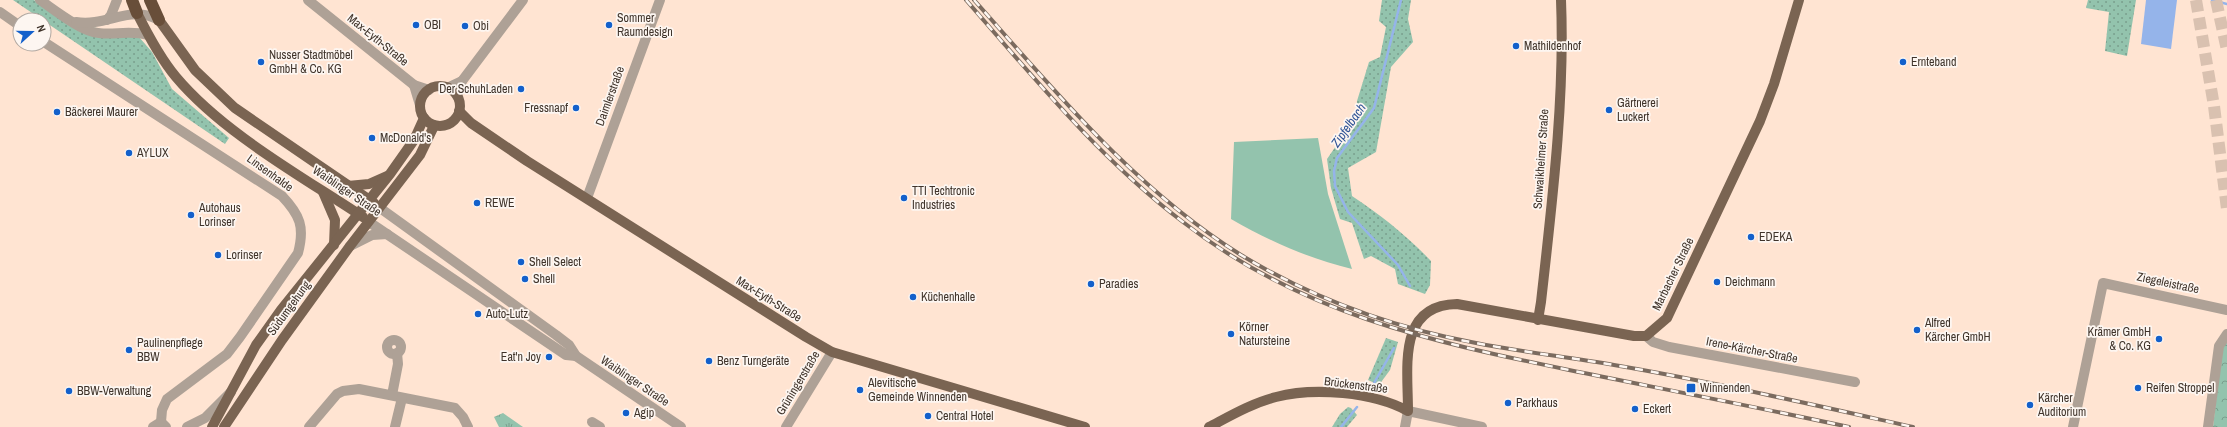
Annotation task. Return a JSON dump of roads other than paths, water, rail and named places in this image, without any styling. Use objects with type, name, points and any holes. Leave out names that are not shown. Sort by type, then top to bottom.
[{"type":"highway","points":[[132,0],[137,13]]},
{"type":"highway","points":[[150,0],[159,20]]},
{"type":"main road","name":"Schwaikheimer Straße","points":[[1538,320],[1542,302],[1554,180],[1562,30],[1561,0]]},
{"type":"main road","name":"Marbacher Straße","points":[[1646,336],[1667,318],[1760,121],[1774,84],[1799,0]]},
{"type":"main road","name":"Waiblinger Straße","points":[[137,13],[148,35],[176,77],[208,110],[234,131],[321,188],[369,222]]},
{"type":"main road","name":"Waiblinger Straße","points":[[159,20],[194,70],[225,99],[266,130],[380,208]]},
{"type":"main road","points":[[448,125],[454,120],[460,111],[457,96],[447,88],[436,87],[429,90],[422,98],[420,112],[424,118],[434,126],[448,125],[471,123]]},
{"type":"main road","name":"Max-Eyth-Straße","points":[[460,111],[471,123],[586,198],[832,352],[1085,427]]},
{"type":"main road","name":"Südumgehung","points":[[212,427],[256,345],[390,174],[414,140],[424,118]]},
{"type":"main road","name":"Südumgehung","points":[[224,427],[278,345],[350,246],[420,155],[434,126]]},
{"type":"main road","points":[[348,186],[369,184],[390,174]]},
{"type":"main road","points":[[321,188],[335,220],[334,245]]},
{"type":"main road","points":[[1408,411],[1411,337],[1417,322],[1428,311],[1445,304],[1457,304],[1538,320],[1634,336],[1646,336]]},
{"type":"main road","name":"Brückenstraße","points":[[1209,427],[1252,405],[1276,397],[1301,393],[1329,392],[1353,395],[1394,403],[1408,411]]},
{"type":"street","points":[[40,0],[74,22],[93,32],[135,31],[148,35]]},
{"type":"street","points":[[107,20],[111,15],[117,0]]},
{"type":"street","name":"Max-Eyth-Straße","points":[[308,0],[414,85],[429,90]]},
{"type":"street","points":[[457,96],[462,80],[523,0]]},
{"type":"street","name":"Daimlerstraße","points":[[586,198],[657,1]]},
{"type":"street","points":[[0,12],[12,20]]},
{"type":"street","points":[[74,22],[83,23],[107,20],[137,13],[148,14],[159,20]]},
{"type":"street","name":"Linsenhalde","points":[[52,47],[282,196],[294,209],[300,222],[302,238],[298,253],[253,319],[227,354],[167,399],[162,410],[160,425]]},
{"type":"street","points":[[447,88],[462,80]]},
{"type":"street","points":[[414,85],[420,105]]},
{"type":"street","name":"Waiblinger Straße","points":[[380,208],[570,345],[576,356],[681,427]]},
{"type":"street","name":"Waiblinger Straße","points":[[369,222],[566,355],[576,356]]},
{"type":"street","points":[[350,246],[372,235],[388,234]]},
{"type":"street","name":"Ziegeleistraße","points":[[2073,427],[2102,283],[2227,310]]},
{"type":"street","points":[[2208,427],[2219,346],[2227,334]]},
{"type":"street","name":"Irene-Kärcher-Straße","points":[[1646,336],[1653,342],[1669,347],[1854,382]]},
{"type":"street","name":"Grüningerstraße","points":[[786,427],[832,352]]},
{"type":"street","points":[[392,395],[398,364],[397,353]]},
{"type":"street","points":[[310,427],[337,394],[343,391],[359,389],[455,408],[463,416],[468,427]]},
{"type":"street","name":"Südumgehung","points":[[187,427],[204,418],[231,392]]},
{"type":"street","points":[[396,427],[402,398]]},
{"type":"street","points":[[1405,427],[1408,411],[1482,427]]},
{"type":"water","points":[[2146,0],[2177,0],[2171,49],[2141,44]]},
{"type":"waterway","name":"Zipfelbach","points":[[1401,0],[1374,108],[1337,158],[1334,171],[1335,186],[1348,212],[1398,265],[1410,286]]},
{"type":"waterway","points":[[2212,0],[2227,4]]},
{"type":"waterway","name":"Zipfelbach","points":[[1374,383],[1394,348]]},
{"type":"waterway","name":"Zipfelbach","points":[[1341,427],[1357,407]]},
{"type":"tunnel","points":[[2196,0],[2214,106],[2227,209]]},
{"type":"tunnel","points":[[2216,0],[2227,50]]},
{"type":"railway","points":[[966,0],[1069,117],[1124,172],[1183,222],[1227,253],[1273,279],[1319,301],[1367,319],[1466,347],[1569,370],[1849,427]]},
{"type":"railway","points":[[974,0],[1067,104],[1132,170],[1202,229],[1241,255],[1296,285],[1354,310],[1445,337],[1689,379],[1913,427]]},
{"type":"place","name":"OBI","points":[[416,25]]},
{"type":"place","name":"Sommer Raumdesign","points":[[609,25]]},
{"type":"place","name":"Obi","points":[[465,26]]},
{"type":"place","name":"Mathildenhof","points":[[1516,46]]},
{"type":"place","name":"Nusser Stadtmöbel GmbH & Co. KG","points":[[261,62]]},
{"type":"place","name":"Ernteband","points":[[1903,62]]},
{"type":"place","name":"Der SchuhLaden","points":[[521,89]]},
{"type":"place","name":"Fressnapf","points":[[576,108]]},
{"type":"place","name":"Gärtnerei Luckert","points":[[1609,110]]},
{"type":"place","name":"Bäckerei Maurer","points":[[57,112]]},
{"type":"place","name":"McDonald's","points":[[372,138]]},
{"type":"place","name":"AYLUX","points":[[129,153]]},
{"type":"place","name":"TTI Techtronic Industries","points":[[904,198]]},
{"type":"place","name":"REWE","points":[[477,203]]},
{"type":"place","name":"Autohaus Lorinser","points":[[191,215]]},
{"type":"place","name":"EDEKA","points":[[1751,237]]},
{"type":"place","name":"Lorinser","points":[[218,255]]},
{"type":"place","name":"Shell Select","points":[[521,262]]},
{"type":"place","name":"Shell","points":[[525,279]]},
{"type":"place","name":"Deichmann","points":[[1717,282]]},
{"type":"place","name":"Paradies","points":[[1091,284]]},
{"type":"place","name":"Küchenhalle","points":[[913,297]]},
{"type":"place","name":"Auto-Lutz","points":[[478,314]]},
{"type":"place","name":"Alfred Kärcher GmbH","points":[[1917,330]]},
{"type":"place","name":"Körner Natursteine","points":[[1231,334]]},
{"type":"place","name":"Krämer GmbH & Co. KG","points":[[2159,339]]},
{"type":"place","name":"Paulinenpflege BBW","points":[[129,350]]},
{"type":"place","name":"Eat'n Joy","points":[[549,357]]},
{"type":"place","name":"Benz Turngeräte","points":[[709,361]]},
{"type":"place","name":"Winnenden","points":[[1691,388]]},
{"type":"place","name":"Reifen Stroppel","points":[[2138,388]]},
{"type":"place","name":"Alevitische Gemeinde Winnenden","points":[[860,390]]},
{"type":"place","name":"BBW-Verwaltung","points":[[69,391]]},
{"type":"place","name":"Parkhaus","points":[[1508,403]]},
{"type":"place","name":"Kärcher Auditorium","points":[[2030,405]]},
{"type":"place","name":"Eckert","points":[[1635,409]]},
{"type":"place","name":"Agip","points":[[626,413]]},
{"type":"place","name":"Central Hotel","points":[[928,416]]}]
